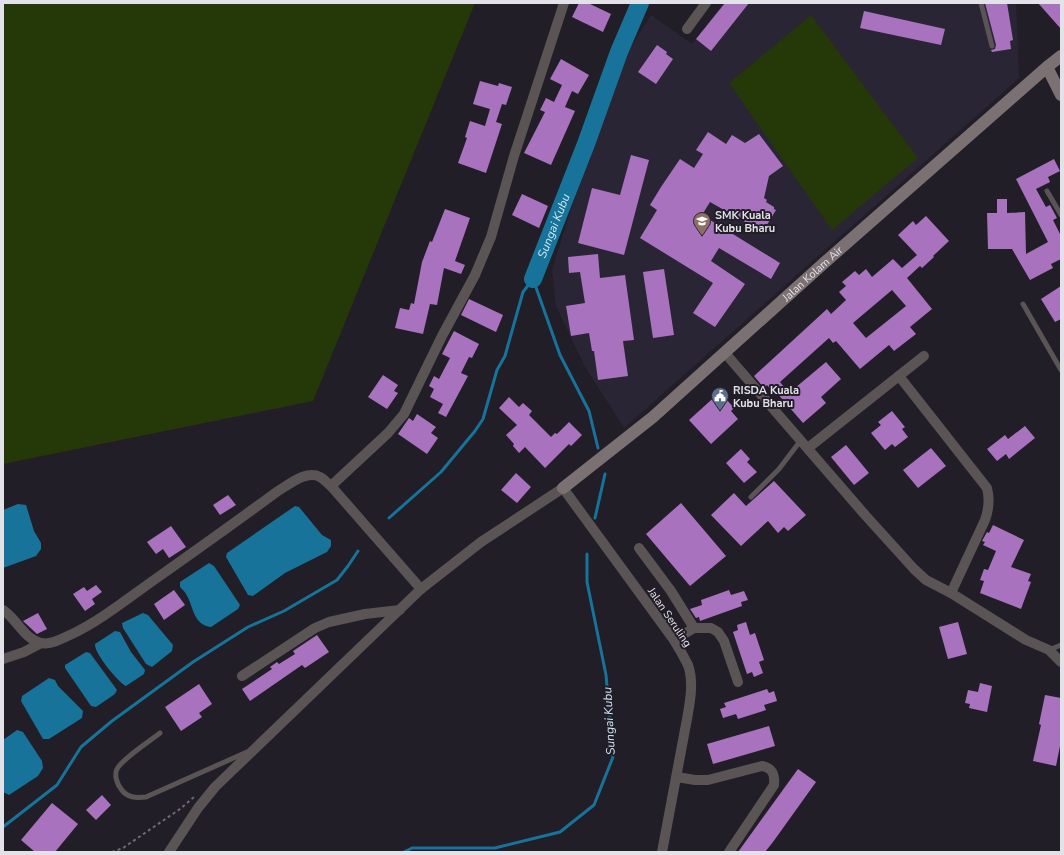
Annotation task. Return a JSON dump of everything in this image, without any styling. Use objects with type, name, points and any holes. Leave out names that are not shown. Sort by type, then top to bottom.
[{"type":"street","points":[[331,486],[388,433],[404,414],[442,336],[478,269],[491,237],[516,148],[564,3]]},
{"type":"street","points":[[687,29],[706,3]]},
{"type":"street","name":"Jalan Kolam Air","points":[[563,488],[653,417],[824,262],[1061,56]]},
{"type":"street","points":[[1047,67],[1061,95]]},
{"type":"street","points":[[725,353],[866,516],[914,569],[926,580],[951,593],[1026,640],[1048,650],[1061,662]]},
{"type":"street","points":[[808,448],[924,356]]},
{"type":"street","points":[[899,376],[987,488],[989,496],[989,508],[985,520],[951,593]]},
{"type":"street","points":[[3,659],[24,652],[41,643],[54,642],[72,635],[110,611],[278,491],[300,478],[309,476],[320,477],[331,486],[421,589]]},
{"type":"street","points":[[169,852],[198,808],[215,787],[421,589],[481,542],[563,488]]},
{"type":"street","name":"Jalan Seruling","points":[[563,488],[674,640],[688,666],[691,681],[687,719],[662,852]]},
{"type":"street","points":[[639,548],[671,591],[694,628]]},
{"type":"street","points":[[3,610],[28,636],[41,643]]},
{"type":"street","points":[[242,676],[315,628],[328,622],[365,614],[400,610]]},
{"type":"street","points":[[674,640],[694,628],[711,628],[718,632],[724,641],[738,682]]},
{"type":"street","points":[[677,777],[695,780],[708,780],[762,766],[768,767],[773,772],[775,778],[774,785],[729,852]]},
{"type":"lane","points":[[981,3],[992,46]]},
{"type":"lane","points":[[1047,191],[1061,215]]},
{"type":"lane","points":[[1023,304],[1061,370]]},
{"type":"lane","points":[[751,497],[779,469],[801,440]]},
{"type":"lane","points":[[1048,650],[1061,645]]},
{"type":"lane","points":[[160,733],[117,768],[116,777],[118,786],[123,793],[129,797],[137,798],[146,796],[254,749]]},
{"type":"path","points":[[112,852],[123,848],[180,809],[198,794]]},
{"type":"shaded area","name":"SMK Kuala Kubu Bharu","points":[[723,3],[1016,3],[1019,78],[624,428],[584,365],[556,306],[552,270],[573,203],[629,50],[651,15],[692,44]]},
{"type":"green space","points":[[3,3],[475,3],[313,401],[3,464]]},
{"type":"green space","points":[[811,15],[918,158],[832,230],[729,83]]},
{"type":"water","points":[[18,504],[26,505],[34,531],[41,543],[41,549],[36,556],[3,568],[3,510]]},
{"type":"water","points":[[295,506],[299,507],[322,535],[331,540],[331,546],[327,552],[285,573],[253,596],[248,595],[226,557],[227,553]]},
{"type":"water","points":[[209,563],[214,566],[240,605],[238,609],[211,627],[205,626],[197,619],[189,599],[180,587],[180,582]]},
{"type":"water","points":[[143,613],[148,615],[173,645],[172,651],[152,667],[146,664],[123,628],[122,623]]},
{"type":"water","points":[[115,631],[120,632],[131,652],[145,670],[144,674],[126,686],[107,667],[98,654],[95,644]]},
{"type":"water","points":[[86,652],[90,653],[117,690],[115,694],[96,707],[91,706],[65,668],[65,665]]},
{"type":"water","points":[[49,678],[55,680],[58,686],[83,711],[82,718],[49,739],[43,739],[21,701],[22,696]]},
{"type":"water","points":[[17,730],[23,732],[42,761],[43,768],[38,776],[9,795],[3,792],[3,740]]},
{"type":"building","points":[[579,3],[588,3],[611,14],[603,32],[572,17]]},
{"type":"building","points":[[725,3],[749,3],[711,51],[696,39]]},
{"type":"building","points":[[985,3],[1007,3],[1013,40],[1010,41],[1011,49],[992,52],[991,50],[995,49],[996,45]]},
{"type":"building","points":[[1038,3],[1061,3],[1061,29]]},
{"type":"building","points":[[864,11],[945,29],[941,45],[860,28]]},
{"type":"building","points":[[657,45],[667,52],[666,54],[673,59],[656,84],[638,72]]},
{"type":"building","points":[[561,59],[589,75],[578,94],[572,91],[565,107],[575,111],[551,165],[524,153],[545,112],[540,110],[546,98],[554,102],[562,85],[550,79]]},
{"type":"building","points":[[480,81],[498,86],[499,83],[512,87],[506,105],[502,104],[496,122],[502,124],[486,173],[458,163],[467,138],[465,137],[470,121],[485,126],[490,109],[473,104]]},
{"type":"building","points":[[708,132],[726,144],[732,135],[745,143],[759,134],[783,166],[769,176],[764,198],[767,200],[766,202],[776,210],[765,228],[763,226],[761,231],[710,202],[702,215],[780,263],[771,279],[719,248],[711,261],[745,284],[715,327],[693,313],[713,283],[640,238],[657,210],[650,205],[661,187],[680,159],[694,168],[703,154],[696,150]]},
{"type":"building","points":[[631,155],[649,160],[624,255],[578,243],[592,188],[620,195]]},
{"type":"building","points":[[1054,159],[1060,171],[1048,177],[1050,182],[1036,189],[1046,207],[1050,205],[1057,218],[1053,220],[1061,236],[1061,259],[1051,264],[1053,268],[1030,280],[1012,249],[988,249],[987,213],[997,213],[997,199],[1007,199],[1007,213],[1025,212],[1026,254],[1048,242],[1016,179]]},
{"type":"building","points":[[522,194],[548,206],[539,228],[512,215]]},
{"type":"building","points":[[445,209],[470,218],[455,261],[465,265],[461,274],[444,268],[437,305],[430,304],[423,334],[395,328],[400,308],[409,310],[411,303],[414,304],[422,262],[430,241],[432,242]]},
{"type":"building","points":[[926,216],[949,241],[922,268],[920,266],[907,278],[932,309],[910,327],[916,334],[894,351],[889,345],[860,369],[836,341],[833,343],[829,338],[780,382],[789,393],[826,362],[841,379],[821,397],[826,403],[803,423],[776,392],[774,394],[767,385],[764,388],[754,376],[827,309],[831,314],[846,300],[839,292],[846,286],[842,282],[855,271],[859,275],[866,269],[872,277],[893,259],[902,268],[917,255],[898,235],[913,221],[916,225]],"holes":[[[892,290],[906,306],[866,338],[853,323]]]},
{"type":"building","points":[[598,254],[600,278],[625,275],[634,340],[623,341],[628,376],[598,380],[594,351],[592,351],[589,333],[571,336],[566,306],[585,303],[580,272],[569,273],[568,257]]},
{"type":"building","points":[[664,269],[674,335],[653,338],[643,272]]},
{"type":"building","points":[[1061,286],[1061,319],[1055,322],[1041,299]]},
{"type":"building","points":[[469,299],[503,315],[496,332],[461,315]]},
{"type":"building","points":[[454,331],[479,344],[472,358],[469,357],[461,373],[468,376],[446,417],[438,413],[443,404],[430,397],[434,389],[429,386],[434,376],[439,379],[450,358],[442,354]]},
{"type":"building","points":[[383,375],[398,385],[394,391],[398,393],[387,409],[368,397]]},
{"type":"building","points":[[720,392],[734,408],[731,411],[738,419],[711,444],[689,420]]},
{"type":"building","points":[[509,397],[519,407],[523,403],[532,411],[529,415],[551,437],[555,433],[557,434],[569,422],[582,435],[571,446],[569,444],[545,468],[525,447],[519,453],[513,446],[514,444],[506,435],[517,425],[499,408]]},
{"type":"building","points":[[892,411],[905,427],[902,429],[908,437],[895,447],[892,444],[885,450],[871,433],[881,425],[878,422]]},
{"type":"building","points":[[417,414],[436,427],[431,433],[438,438],[427,454],[398,434],[409,418],[413,421]]},
{"type":"building","points":[[1025,426],[1035,438],[1009,459],[1006,454],[997,461],[987,449],[1005,435],[1008,439]]},
{"type":"building","points":[[846,445],[869,473],[854,485],[831,457]]},
{"type":"building","points":[[931,448],[946,466],[918,488],[903,470]]},
{"type":"building","points":[[741,449],[750,459],[747,462],[757,472],[744,483],[726,463]]},
{"type":"building","points":[[516,473],[531,487],[517,503],[501,490]]},
{"type":"building","points":[[774,481],[806,515],[788,531],[784,527],[778,533],[768,521],[741,546],[711,515],[734,493],[746,506]]},
{"type":"building","points":[[228,495],[236,505],[220,515],[213,505]]},
{"type":"building","points":[[681,503],[726,556],[690,586],[646,534]]},
{"type":"building","points":[[993,525],[1024,540],[1011,567],[1031,574],[1028,581],[1031,582],[1021,609],[980,593],[984,581],[980,580],[984,569],[988,570],[996,551],[983,545],[985,542],[982,541],[987,532],[989,533]]},
{"type":"building","points":[[171,526],[186,547],[169,558],[163,549],[156,554],[147,542]]},
{"type":"building","points":[[96,585],[102,592],[92,599],[95,604],[85,611],[73,594],[84,587],[87,591]]},
{"type":"building","points":[[174,590],[185,605],[164,620],[154,604]]},
{"type":"building","points":[[729,590],[731,595],[744,591],[748,600],[741,602],[742,606],[700,621],[699,617],[696,618],[690,609],[702,605],[701,600]]},
{"type":"building","points":[[38,613],[47,629],[37,634],[23,621]]},
{"type":"building","points":[[746,622],[750,635],[755,633],[764,660],[759,662],[763,673],[754,677],[752,672],[747,674],[733,632],[738,630],[737,625]]},
{"type":"building","points":[[958,622],[967,654],[948,659],[939,627]]},
{"type":"building","points":[[317,635],[329,652],[305,668],[302,665],[250,701],[242,689],[272,669],[270,667],[277,662],[279,664],[295,654],[293,651]]},
{"type":"building","points":[[980,683],[992,686],[987,712],[969,708],[970,704],[965,703],[968,690],[978,692]]},
{"type":"building","points":[[199,684],[212,704],[199,713],[202,717],[181,731],[165,707]]},
{"type":"building","points":[[767,689],[769,693],[774,691],[777,701],[764,705],[766,710],[738,719],[736,714],[723,718],[720,709],[726,707],[724,703]]},
{"type":"building","points":[[1045,695],[1061,698],[1061,741],[1056,766],[1033,761],[1041,725],[1039,724]]},
{"type":"building","points":[[769,726],[775,746],[713,764],[707,744]]},
{"type":"building","points":[[798,769],[816,782],[773,842],[765,852],[738,852]]},
{"type":"building","points":[[102,795],[111,805],[96,820],[86,810]]},
{"type":"building","points":[[52,803],[78,824],[55,852],[35,852],[21,840]]},
{"type":"waterway","name":"Sungai Kubu","points":[[533,279],[586,144],[619,52],[640,3]]},
{"type":"waterway","name":"Sungai Kubu","points":[[533,279],[560,355],[589,411],[598,448]]},
{"type":"waterway","points":[[389,518],[441,472],[483,419],[497,370],[505,356],[523,292],[533,279]]},
{"type":"waterway","name":"Sungai Kubu","points":[[595,518],[605,474]]},
{"type":"waterway","points":[[3,827],[57,785],[81,747],[112,721],[193,662],[248,627],[284,611],[337,580],[358,551]]},
{"type":"waterway","name":"Sungai Kubu","points":[[404,852],[412,848],[495,848],[560,832],[594,805],[613,757],[606,675],[587,582],[587,554]]},
{"type":"place","name":"SMK Kuala Kubu Bharu","points":[[702,236]]},
{"type":"place","name":"RISDA Kuala Kubu Bharu","points":[[720,411]]}]
